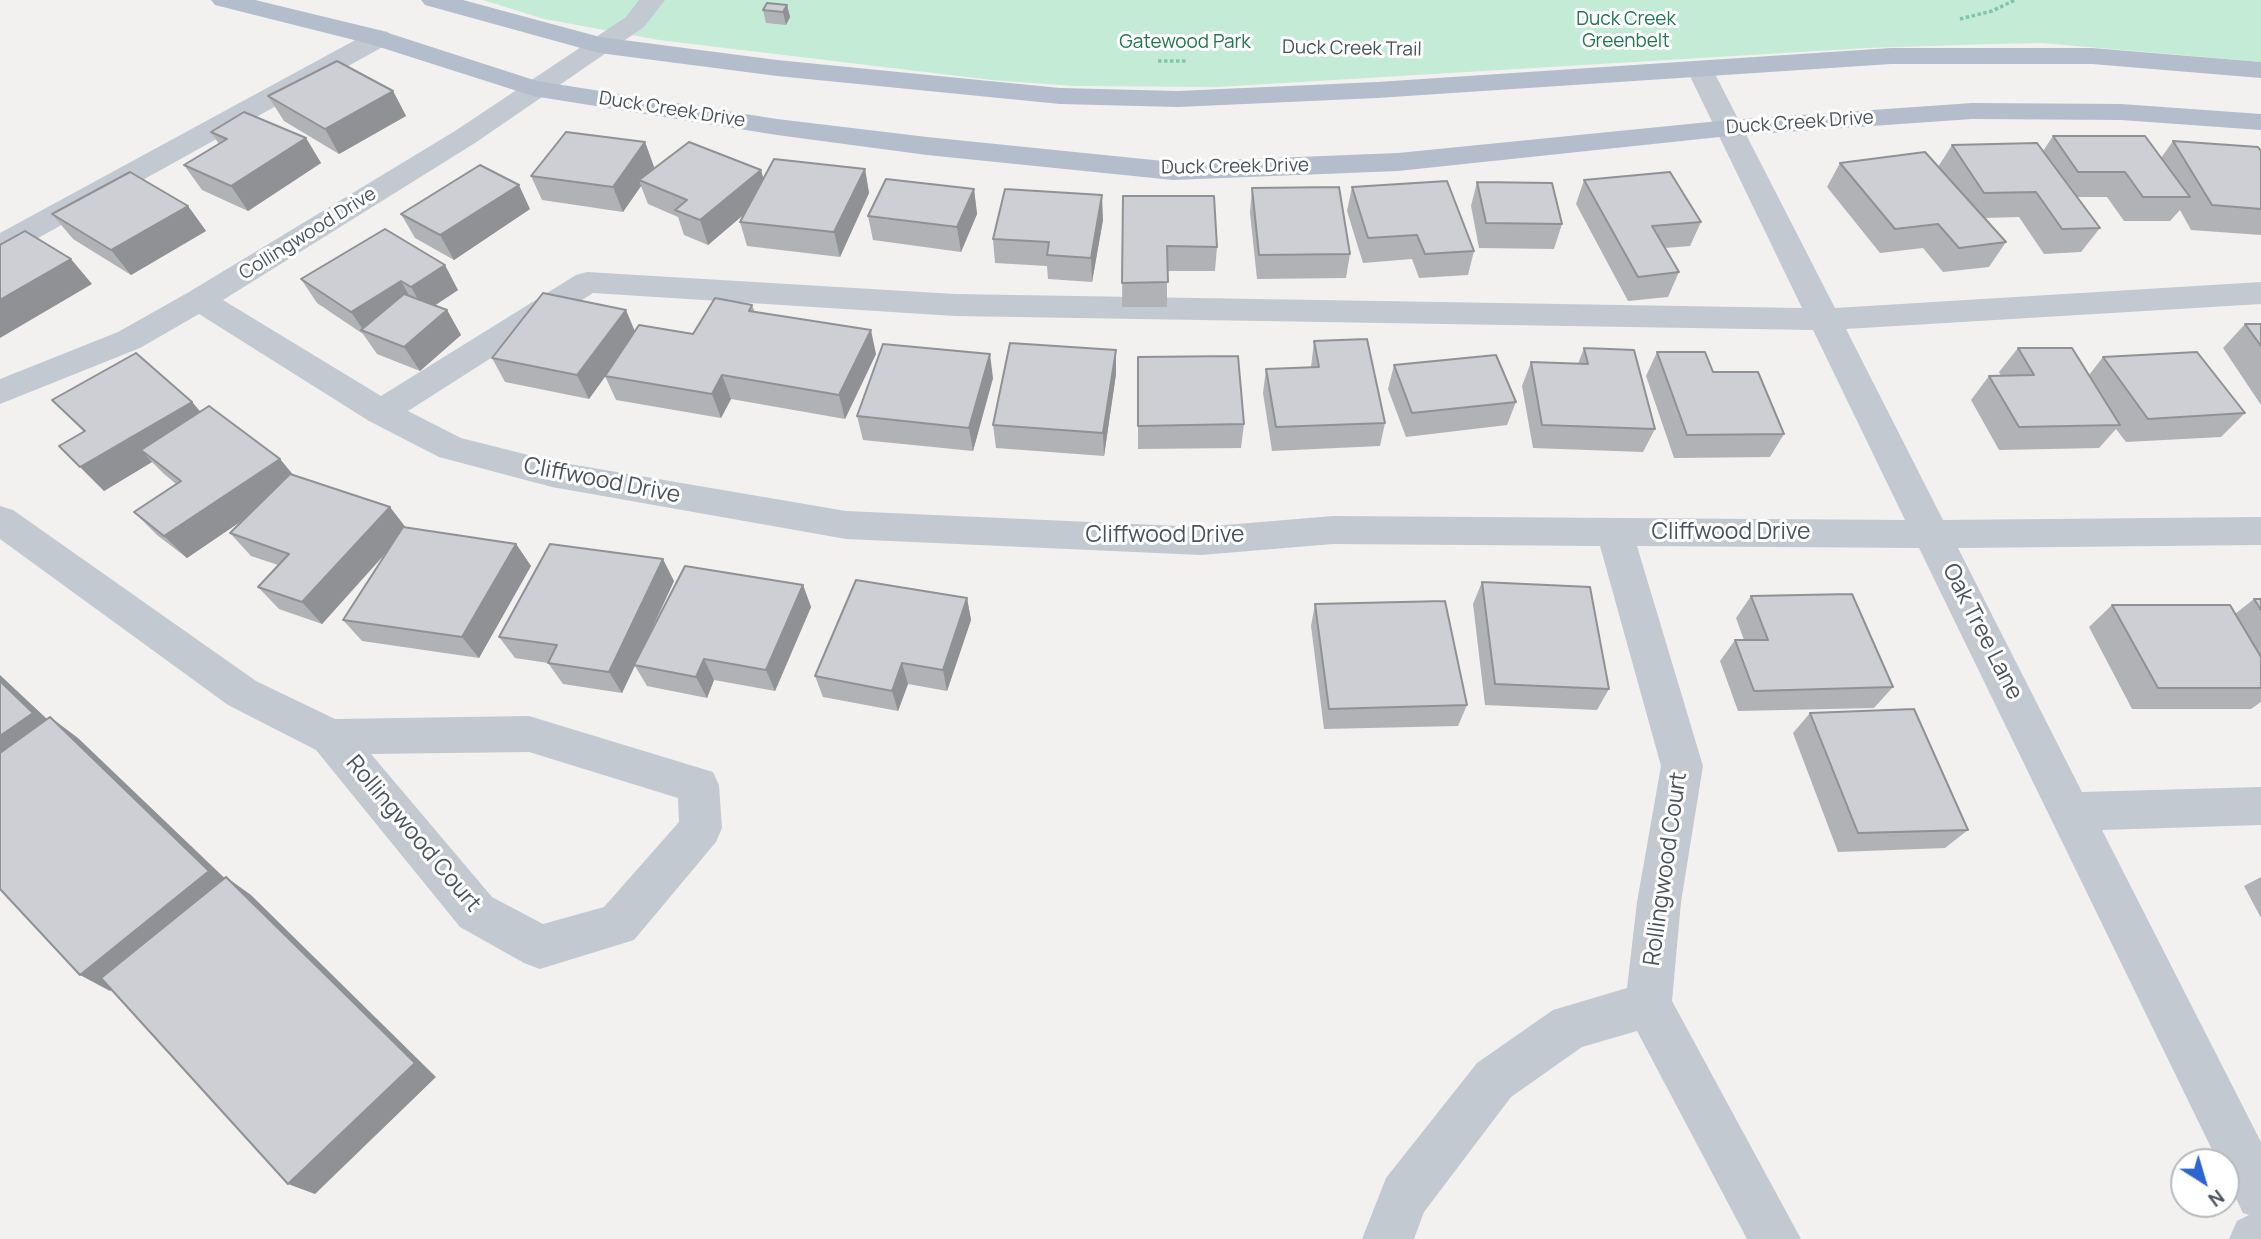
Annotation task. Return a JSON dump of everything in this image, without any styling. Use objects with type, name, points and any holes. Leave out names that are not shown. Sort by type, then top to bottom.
[{"type":"main road","name":"Duck Creek Drive","points":[[224,0],[379,38],[533,88],[777,127],[927,146],[1173,171],[1398,162],[1729,128],[1972,111],[2121,112],[2261,122]]},
{"type":"main road","points":[[434,0],[599,45],[947,86],[1060,96],[1152,98],[1377,90],[1891,56],[2092,56],[2261,70]]},
{"type":"street","name":"Collingwood Drive","points":[[0,392],[129,340],[200,300],[465,137],[533,88],[635,22],[652,0]]},
{"type":"street","points":[[0,246],[379,38]]},
{"type":"street","name":"Oak Tree Lane","points":[[1700,70],[2261,1195]]},
{"type":"street","points":[[381,412],[587,282],[955,305],[1825,320],[2261,293]]},
{"type":"street","name":"Cliffwood Drive","points":[[200,300],[381,412],[451,448],[552,474],[846,525],[1201,541],[1334,530],[1933,534],[2261,531]]},
{"type":"street","name":"Rollingwood Court","points":[[0,520],[242,693],[331,737],[475,912],[540,947],[618,925],[701,828],[698,785],[529,734],[331,737]]},
{"type":"street","name":"Rollingwood Court","points":[[1614,532],[1682,766],[1659,902],[1648,1005]]},
{"type":"street","points":[[2071,812],[2261,806]]},
{"type":"street","points":[[1388,1239],[1404,1196],[1494,1080],[1570,1027],[1648,1005],[1775,1239]]},
{"type":"street","points":[[2255,1239],[2261,1236]]},
{"type":"path","points":[[1957,20],[1992,11],[2015,0]]},
{"type":"path","points":[[1158,61],[1198,61]]},
{"type":"green space","name":"Gatewood Park","points":[[483,0],[2261,0],[2261,62],[2042,43],[1992,44],[1867,48],[1217,87],[1074,86],[992,80],[659,40],[544,19]]},
{"type":"building","points":[[767,3],[787,5],[783,12],[763,10]]},
{"type":"building","points":[[337,61],[393,91],[325,129],[268,96]]},
{"type":"building","points":[[244,112],[306,138],[231,186],[184,165],[227,139],[211,132]]},
{"type":"building","points":[[566,132],[645,142],[613,187],[531,176]]},
{"type":"building","points":[[2053,136],[2145,136],[2190,197],[2143,197],[2125,172],[2078,172]]},
{"type":"building","points":[[2173,141],[2258,147],[2261,151],[2261,209],[2212,205]]},
{"type":"building","points":[[689,142],[761,170],[700,220],[675,210],[687,200],[639,180]]},
{"type":"building","points":[[2037,143],[2100,228],[2062,229],[2036,192],[1984,193],[1952,145]]},
{"type":"building","points":[[1925,152],[2006,242],[1959,248],[1938,224],[1895,229],[1840,163]]},
{"type":"building","points":[[774,159],[865,169],[834,232],[740,222]]},
{"type":"building","points":[[480,165],[519,185],[440,235],[401,214]]},
{"type":"building","points":[[130,172],[188,206],[111,250],[52,214]]},
{"type":"building","points":[[1670,172],[1701,222],[1652,226],[1679,272],[1638,277],[1584,180]]},
{"type":"building","points":[[886,179],[974,189],[957,227],[868,216]]},
{"type":"building","points":[[1447,181],[1474,251],[1425,254],[1417,235],[1368,238],[1352,187]]},
{"type":"building","points":[[1477,182],[1552,183],[1562,224],[1486,223]]},
{"type":"building","points":[[1339,187],[1350,254],[1259,255],[1252,188]]},
{"type":"building","points":[[1005,189],[1102,195],[1091,258],[1047,255],[1049,242],[993,239]]},
{"type":"building","points":[[1123,196],[1214,196],[1217,247],[1167,246],[1168,282],[1122,283]]},
{"type":"building","points":[[385,229],[445,265],[411,287],[401,281],[351,312],[301,279]]},
{"type":"building","points":[[25,231],[71,259],[0,300],[0,245]]},
{"type":"building","points":[[543,293],[626,310],[577,375],[492,358]]},
{"type":"building","points":[[404,294],[447,310],[404,347],[361,330]]},
{"type":"building","points":[[715,298],[752,305],[749,311],[871,330],[839,395],[722,375],[712,394],[605,376],[639,325],[693,334]]},
{"type":"building","points":[[2245,324],[2261,324],[2261,346]]},
{"type":"building","points":[[1367,339],[1385,423],[1276,427],[1266,369],[1319,367],[1314,341]]},
{"type":"building","points":[[1010,343],[1116,350],[1103,433],[993,425]]},
{"type":"building","points":[[883,344],[990,354],[969,428],[857,416]]},
{"type":"building","points":[[1584,348],[1634,350],[1655,429],[1542,425],[1531,362],[1588,364]]},
{"type":"building","points":[[2018,348],[2072,348],[2120,425],[2019,427],[1989,376],[2034,375]]},
{"type":"building","points":[[1657,352],[1705,352],[1713,372],[1758,372],[1784,434],[1687,435]]},
{"type":"building","points":[[2197,352],[2245,413],[2148,419],[2103,357]]},
{"type":"building","points":[[136,353],[192,402],[80,467],[59,446],[85,431],[52,400]]},
{"type":"building","points":[[1496,355],[1516,402],[1412,413],[1394,365]]},
{"type":"building","points":[[1238,356],[1244,424],[1138,426],[1138,357]]},
{"type":"building","points":[[209,406],[280,459],[164,536],[134,512],[181,481],[141,450]]},
{"type":"building","points":[[290,474],[390,507],[302,602],[258,587],[289,554],[230,533]]},
{"type":"building","points":[[403,527],[516,544],[462,637],[343,620]]},
{"type":"building","points":[[550,544],[663,559],[609,672],[548,663],[557,645],[499,637]]},
{"type":"building","points":[[685,566],[803,585],[766,670],[704,659],[696,677],[634,665]]},
{"type":"building","points":[[856,580],[967,598],[943,670],[902,663],[892,691],[815,676]]},
{"type":"building","points":[[1482,582],[1590,587],[1609,689],[1495,684]]},
{"type":"building","points":[[1852,594],[1893,687],[1754,691],[1735,640],[1768,640],[1751,596]]},
{"type":"building","points":[[2254,599],[2261,599],[2261,610]]},
{"type":"building","points":[[1445,601],[1467,705],[1329,709],[1315,604]]},
{"type":"building","points":[[2112,605],[2230,605],[2261,657],[2261,688],[2158,688]]},
{"type":"building","points":[[0,681],[33,713],[0,736]]},
{"type":"building","points":[[1914,709],[1968,830],[1858,833],[1810,713]]},
{"type":"building","points":[[50,717],[209,871],[80,975],[0,889],[0,753]]},
{"type":"building","points":[[226,877],[415,1063],[288,1184],[101,978]]},
{"type":"park label","name":"Duck Creek Greenbelt","points":[[1626,31]]}]
